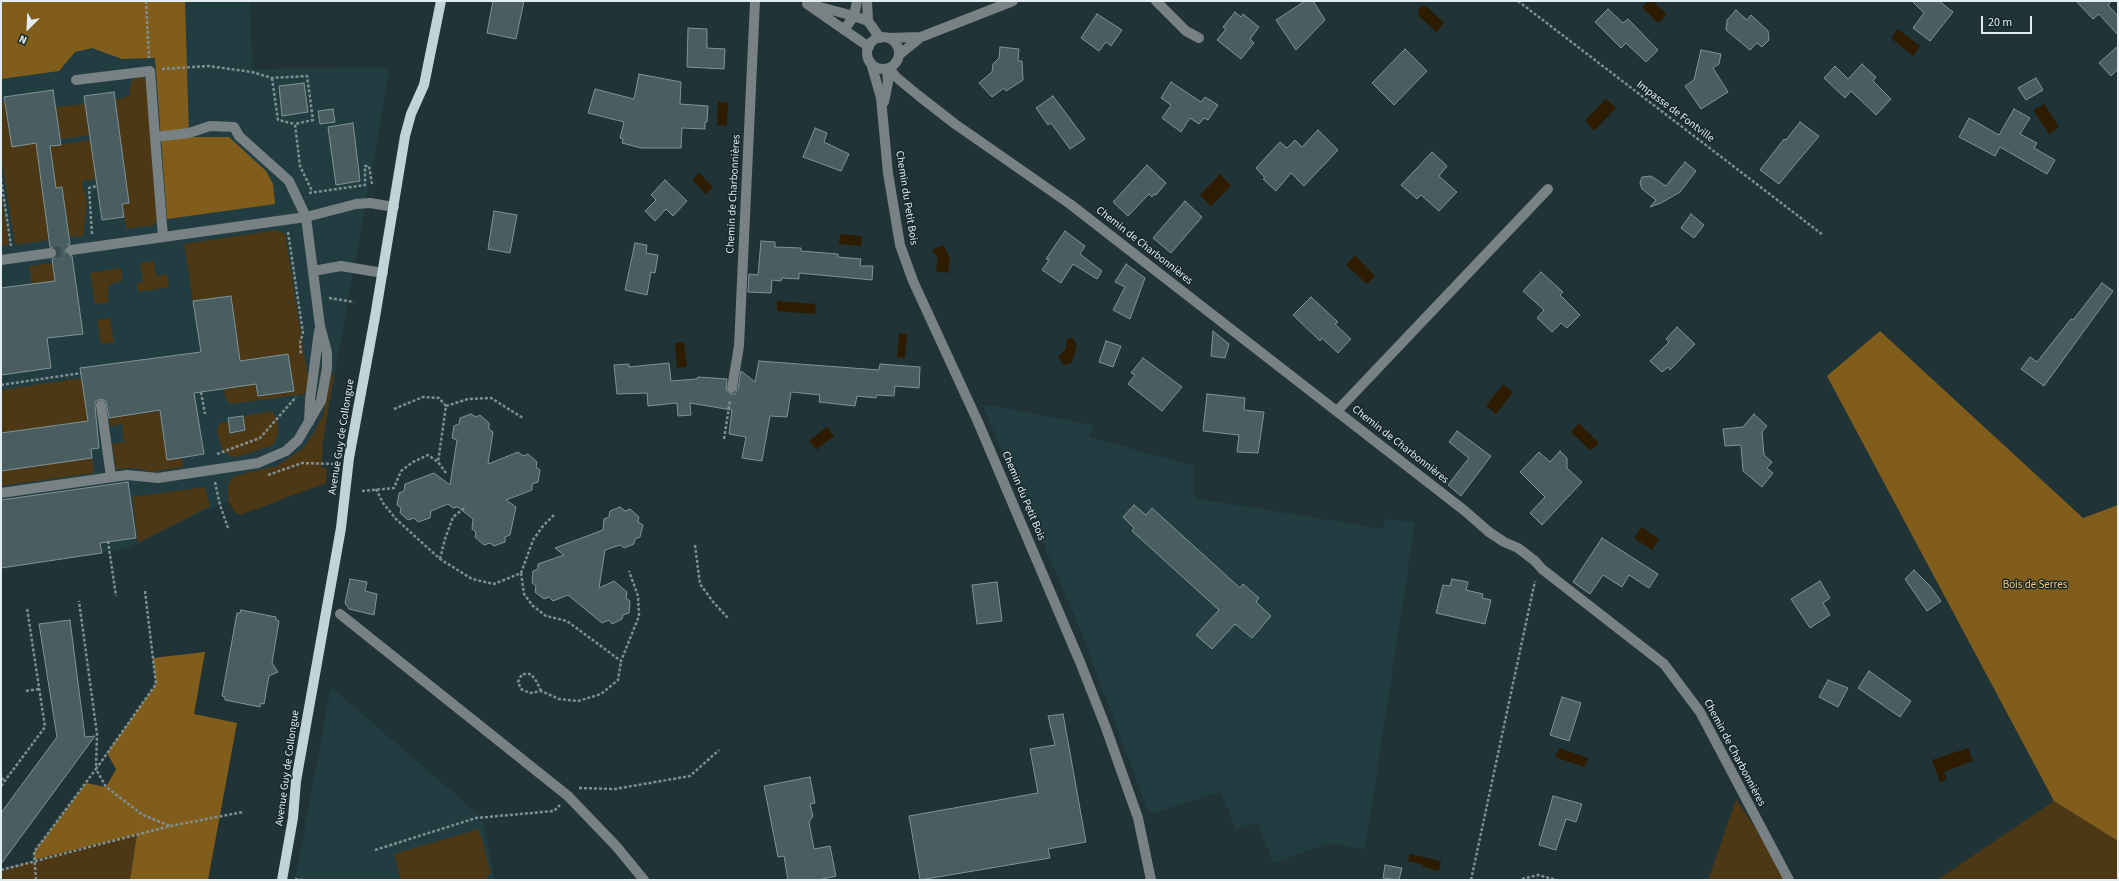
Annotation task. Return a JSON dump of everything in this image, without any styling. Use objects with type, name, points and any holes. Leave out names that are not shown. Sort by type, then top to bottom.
[{"type":"main road","name":"Avenue Guy de Collongue","points":[[282,880],[293,818],[296,782],[341,528],[349,458],[383,273],[405,136],[411,114],[424,85],[441,1]]},
{"type":"street","name":"Chemin de Charbonnières","points":[[732,388],[739,346],[755,1]]},
{"type":"street","points":[[844,30],[854,16],[858,1]]},
{"type":"street","points":[[867,1],[868,21]]},
{"type":"street","points":[[890,67],[899,55],[921,37],[1014,1]]},
{"type":"street","points":[[1156,1],[1186,31],[1199,38]]},
{"type":"street","points":[[805,2],[826,10],[854,16],[868,21],[884,38],[896,44],[899,55]]},
{"type":"street","points":[[805,2],[868,48]]},
{"type":"street","points":[[871,63],[868,58],[868,48],[873,41],[884,38],[921,37]]},
{"type":"street","name":"Chemin de Charbonnières","points":[[871,63],[878,68],[890,67],[896,78],[955,124],[1070,204],[1480,522],[1489,532],[1504,542],[1518,548],[1664,664],[1700,712],[1789,880]]},
{"type":"street","name":"Chemin du Petit Bois","points":[[871,63],[881,98],[888,173],[900,245],[913,280],[978,422],[1080,662],[1109,735],[1138,818],[1151,880]]},
{"type":"street","name":"Chemin du Petit Bois","points":[[883,120],[890,67]]},
{"type":"street","points":[[76,80],[150,71],[162,237]]},
{"type":"street","points":[[1,493],[127,475],[158,478],[258,463],[286,451],[298,440],[309,422],[310,400],[320,326],[306,217],[289,181],[239,136],[234,127],[210,126],[189,133],[155,138]]},
{"type":"street","points":[[1337,411],[1548,189]]},
{"type":"street","points":[[71,250],[306,217],[356,204],[370,203],[394,207]]},
{"type":"street","points":[[1,260],[51,253]]},
{"type":"street","points":[[313,271],[341,266],[383,273]]},
{"type":"street","points":[[101,405],[111,477]]},
{"type":"street","points":[[340,614],[568,796],[616,846],[644,880]]},
{"type":"path","points":[[146,1],[150,71],[208,66],[252,72],[272,78],[307,76],[313,120],[295,124],[278,120],[272,78]]},
{"type":"path","name":"Impasse de Fontville","points":[[1518,1],[1823,235]]},
{"type":"path","points":[[295,124],[300,166],[312,191]]},
{"type":"path","points":[[297,198],[312,191],[365,185],[365,166],[370,166],[372,184]]},
{"type":"path","points":[[1,179],[13,258]]},
{"type":"path","points":[[93,247],[89,188],[97,186]]},
{"type":"path","points":[[280,220],[282,228],[288,232],[303,333],[300,343],[302,361]]},
{"type":"path","points":[[1,385],[81,374]]},
{"type":"path","points":[[724,439],[732,388]]},
{"type":"path","points":[[201,392],[204,414]]},
{"type":"path","points":[[212,457],[260,438],[298,394]]},
{"type":"path","points":[[394,409],[423,397],[439,398],[446,406],[438,462]]},
{"type":"path","points":[[446,406],[468,399],[491,398],[522,418]]},
{"type":"path","points":[[362,491],[394,488],[401,471],[420,458],[428,455],[438,462],[446,473]]},
{"type":"path","points":[[214,470],[220,504],[228,528]]},
{"type":"path","points":[[376,489],[383,503],[396,520],[440,559],[472,579],[494,584],[521,573]]},
{"type":"path","points":[[440,559],[453,517],[466,507]]},
{"type":"path","points":[[555,514],[543,526],[533,540],[521,573],[524,594],[533,606],[546,616],[567,620],[621,661]]},
{"type":"path","points":[[108,542],[116,596]]},
{"type":"path","points":[[695,546],[700,584],[714,603],[728,618]]},
{"type":"path","points":[[1471,880],[1536,580],[1542,568]]},
{"type":"path","points":[[541,691],[537,682],[530,674],[522,674],[518,682],[521,689],[530,693],[541,691],[559,699],[578,701],[602,694],[618,680],[621,661],[639,616],[638,596],[629,571]]},
{"type":"path","points":[[36,880],[34,852],[96,769],[156,684],[145,591]]},
{"type":"path","points":[[79,601],[97,734],[96,769],[106,787],[143,815],[170,826]]},
{"type":"path","points":[[1,786],[45,727],[27,608]]},
{"type":"path","points":[[26,691],[39,689]]},
{"type":"path","points":[[375,850],[476,818],[554,811],[576,788],[615,789],[690,776],[720,750]]},
{"type":"path","points":[[1,778],[5,781]]},
{"type":"path","points":[[1,870],[34,860],[170,826],[243,812]]},
{"type":"path","points":[[1522,879],[1538,875],[1557,880]]},
{"type":"path","points":[[294,879],[303,880]]},
{"type":"shaded area","points":[[1,1],[250,1],[252,69],[390,68],[318,467],[203,511],[129,548],[1,569]]},
{"type":"shaded area","points":[[1648,1],[1653,1],[1667,15],[1658,23],[1642,7]]},
{"type":"shaded area","points":[[1422,5],[1424,7],[1426,6],[1444,23],[1436,32],[1418,15],[1419,13],[1417,11]]},
{"type":"shaded area","points":[[1898,29],[1920,46],[1913,56],[1891,38]]},
{"type":"shaded area","points":[[140,76],[145,78],[147,82],[158,219],[154,225],[126,229],[122,204],[129,202],[115,100],[129,96],[131,81]]},
{"type":"shaded area","points":[[1606,99],[1616,108],[1594,131],[1585,121]]},
{"type":"shaded area","points":[[1,102],[5,102],[12,147],[36,143],[49,240],[15,245],[1,156]]},
{"type":"shaded area","points":[[718,102],[728,103],[727,126],[717,125]]},
{"type":"shaded area","points":[[85,104],[90,135],[60,139],[56,107]]},
{"type":"shaded area","points":[[2044,104],[2059,127],[2049,134],[2033,110]]},
{"type":"shaded area","points":[[91,140],[96,179],[82,181],[87,203],[83,236],[69,237],[62,187],[56,188],[50,146]]},
{"type":"shaded area","points":[[699,173],[713,187],[706,194],[692,180]]},
{"type":"shaded area","points":[[1220,174],[1231,186],[1211,206],[1200,195]]},
{"type":"shaded area","points":[[1,192],[9,245],[1,246]]},
{"type":"shaded area","points":[[276,230],[285,234],[309,383],[308,389],[304,394],[231,404],[226,400],[224,389],[244,386],[255,376],[258,396],[294,391],[288,354],[253,359],[241,368],[231,296],[193,301],[184,244]]},
{"type":"shaded area","points":[[840,234],[862,236],[861,246],[839,244]]},
{"type":"shaded area","points":[[944,245],[950,259],[948,273],[936,271],[938,258],[932,250]]},
{"type":"shaded area","points":[[1355,255],[1375,276],[1367,284],[1346,265]]},
{"type":"shaded area","points":[[154,261],[156,276],[167,274],[169,287],[138,292],[137,283],[143,282],[140,263]]},
{"type":"shaded area","points":[[53,263],[57,294],[34,297],[29,266]]},
{"type":"shaded area","points":[[121,268],[122,281],[113,283],[108,287],[108,302],[95,304],[90,273]]},
{"type":"shaded area","points":[[777,301],[816,304],[815,314],[777,311]]},
{"type":"shaded area","points":[[110,318],[114,342],[101,344],[97,320]]},
{"type":"shaded area","points":[[899,333],[907,334],[905,358],[897,357]]},
{"type":"shaded area","points":[[1070,338],[1074,339],[1077,346],[1072,362],[1065,365],[1061,362],[1059,356],[1066,349],[1066,341]]},
{"type":"shaded area","points":[[684,342],[687,367],[677,368],[675,343]]},
{"type":"shaded area","points":[[331,375],[334,375],[322,446],[321,468],[327,468],[326,483],[240,515],[236,513],[228,501],[228,484],[234,476],[277,466],[303,448],[313,434],[323,415]]},
{"type":"shaded area","points":[[82,378],[88,421],[1,433],[1,390]]},
{"type":"shaded area","points":[[1503,384],[1513,392],[1496,414],[1486,406]]},
{"type":"shaded area","points":[[982,404],[1093,425],[1089,437],[1194,466],[1194,498],[1383,529],[1385,519],[1415,523],[1365,849],[1330,843],[1273,863],[1258,822],[1236,830],[1221,792],[1149,814],[1079,626]]},
{"type":"shaded area","points":[[175,409],[177,420],[161,423],[167,459],[182,457],[183,467],[151,472],[135,468],[116,469],[112,444],[124,442],[122,424],[110,426],[109,418]]},
{"type":"shaded area","points":[[272,411],[277,419],[278,431],[275,442],[271,446],[237,457],[231,456],[222,450],[217,431],[219,423],[229,422],[230,433],[245,431],[243,416]]},
{"type":"shaded area","points":[[1579,423],[1599,443],[1591,451],[1571,432]]},
{"type":"shaded area","points":[[827,427],[834,436],[816,450],[809,441]]},
{"type":"shaded area","points":[[92,458],[94,473],[1,486],[1,471]]},
{"type":"shaded area","points":[[205,487],[210,506],[138,543],[132,497]]},
{"type":"shaded area","points":[[1641,528],[1659,539],[1652,550],[1634,538]]},
{"type":"shaded area","points":[[331,687],[477,813],[482,820],[495,880],[295,880]]},
{"type":"shaded area","points":[[1559,748],[1588,758],[1584,767],[1555,757]]},
{"type":"shaded area","points":[[1968,748],[1973,761],[1944,772],[1947,779],[1940,782],[1932,760]]},
{"type":"shaded area","points":[[1736,799],[1790,880],[1708,880]]},
{"type":"shaded area","points":[[2054,801],[2118,841],[2118,880],[1937,880]]},
{"type":"shaded area","points":[[479,829],[491,874],[487,875],[488,880],[401,880],[394,854]]},
{"type":"shaded area","points":[[137,834],[130,880],[1,880],[1,870]]},
{"type":"shaded area","points":[[1410,854],[1441,861],[1439,871],[1408,861]]},
{"type":"green space","points":[[1,1],[185,1],[189,137],[229,137],[266,171],[273,184],[275,204],[167,219],[155,58],[122,59],[92,48],[75,52],[59,71],[1,79]]},
{"type":"green space","name":"Bois de Serres","points":[[1880,331],[2083,518],[2118,505],[2118,841],[2054,801],[1827,376]]},
{"type":"green space","points":[[205,652],[194,714],[237,723],[208,880],[130,880],[137,834],[34,860],[34,852],[86,783],[106,787],[116,769],[107,753],[156,684],[153,658]]},
{"type":"building","points":[[493,1],[524,1],[516,39],[487,33]]},
{"type":"building","points":[[1305,1],[1313,1],[1325,20],[1296,50],[1276,20]]},
{"type":"building","points":[[1912,1],[1939,1],[1953,12],[1930,41],[1913,28],[1924,13]]},
{"type":"building","points":[[2076,1],[2112,1],[2108,5],[2118,16],[2118,35],[2099,14],[2093,19]]},
{"type":"building","points":[[1608,9],[1623,23],[1628,19],[1658,50],[1646,62],[1626,43],[1621,48],[1595,22]]},
{"type":"building","points":[[1736,10],[1747,20],[1751,15],[1768,31],[1769,40],[1762,47],[1757,43],[1750,50],[1726,30],[1727,20]]},
{"type":"building","points":[[1235,12],[1241,17],[1243,14],[1259,27],[1250,39],[1254,43],[1241,59],[1217,40],[1226,29],[1223,27]]},
{"type":"building","points":[[1097,14],[1122,30],[1111,46],[1106,42],[1099,51],[1081,38]]},
{"type":"building","points":[[688,28],[707,29],[707,48],[725,49],[724,69],[687,67]]},
{"type":"building","points":[[2118,46],[2118,69],[2111,76],[2099,63]]},
{"type":"building","points":[[1000,47],[1019,49],[1018,61],[1022,61],[1023,80],[1006,91],[1004,88],[992,97],[979,83],[992,72],[993,64],[999,58]]},
{"type":"building","points":[[1405,49],[1427,71],[1394,105],[1372,83]]},
{"type":"building","points":[[1701,50],[1721,54],[1719,64],[1713,68],[1728,92],[1701,109],[1685,86],[1694,80]]},
{"type":"building","points":[[1862,64],[1876,77],[1873,81],[1891,99],[1876,115],[1851,91],[1845,98],[1824,78],[1835,66],[1848,79]]},
{"type":"building","points":[[639,74],[681,82],[680,104],[708,106],[705,129],[682,128],[681,148],[641,148],[622,143],[623,139],[620,138],[624,122],[588,113],[595,89],[634,99]]},
{"type":"building","points":[[2036,78],[2043,90],[2026,100],[2018,88]]},
{"type":"building","points":[[1171,82],[1201,102],[1205,97],[1218,105],[1208,120],[1204,118],[1199,124],[1190,118],[1181,132],[1162,118],[1171,105],[1161,98]]},
{"type":"building","points":[[304,83],[308,112],[282,116],[279,86]]},
{"type":"building","points":[[53,90],[61,145],[50,146],[56,188],[62,187],[70,244],[67,245],[65,251],[66,254],[72,256],[83,334],[47,338],[51,368],[1,375],[1,288],[55,281],[52,259],[55,258],[57,252],[56,249],[50,247],[36,143],[12,147],[4,97]]},
{"type":"building","points":[[114,92],[129,203],[122,204],[124,217],[102,220],[84,96]]},
{"type":"building","points":[[1053,96],[1085,139],[1070,149],[1051,123],[1048,125],[1036,108]]},
{"type":"building","points":[[333,109],[335,122],[320,124],[318,111]]},
{"type":"building","points":[[2014,109],[2030,118],[2020,134],[2037,143],[2034,148],[2055,160],[2047,174],[2000,147],[1995,156],[1959,137],[1969,118],[1999,135]]},
{"type":"building","points":[[1800,122],[1819,136],[1779,184],[1760,170],[1784,139],[1786,140]]},
{"type":"building","points":[[353,123],[360,181],[336,185],[328,127]]},
{"type":"building","points":[[815,128],[827,133],[824,142],[849,154],[841,171],[803,157]]},
{"type":"building","points":[[1318,130],[1338,150],[1304,186],[1291,173],[1276,191],[1263,179],[1265,178],[1256,168],[1280,142],[1287,148],[1295,140],[1302,147]]},
{"type":"building","points":[[1432,152],[1447,166],[1439,176],[1457,192],[1439,211],[1421,195],[1417,199],[1401,185]]},
{"type":"building","points":[[1685,162],[1696,171],[1680,192],[1661,203],[1650,207],[1656,200],[1642,189],[1640,183],[1642,177],[1651,176],[1666,186]]},
{"type":"building","points":[[1147,165],[1166,183],[1156,195],[1154,194],[1152,197],[1149,194],[1128,216],[1113,202]]},
{"type":"building","points":[[665,180],[687,201],[673,216],[666,209],[655,221],[645,211],[656,200],[651,195]]},
{"type":"building","points":[[1185,201],[1202,217],[1171,253],[1153,238]]},
{"type":"building","points":[[494,211],[517,215],[510,253],[488,249]]},
{"type":"building","points":[[1691,214],[1704,225],[1694,238],[1681,228]]},
{"type":"building","points":[[1065,231],[1085,246],[1080,254],[1102,271],[1097,279],[1073,264],[1061,283],[1042,270],[1049,260],[1046,259]]},
{"type":"building","points":[[761,241],[775,242],[775,247],[801,248],[801,251],[838,254],[838,257],[861,259],[860,266],[873,266],[872,280],[799,273],[799,279],[782,278],[781,281],[772,280],[771,293],[748,292],[749,274],[758,275]]},
{"type":"building","points":[[635,243],[647,245],[646,253],[658,255],[655,273],[651,272],[647,295],[625,290]]},
{"type":"building","points":[[1126,264],[1145,278],[1130,319],[1113,310],[1125,287],[1115,282]]},
{"type":"building","points":[[1541,272],[1563,292],[1560,295],[1580,315],[1567,328],[1561,323],[1552,332],[1537,318],[1544,310],[1523,291]]},
{"type":"building","points":[[2102,283],[2113,291],[2044,386],[2021,369],[2030,357],[2037,362]]},
{"type":"building","points":[[231,296],[240,361],[288,354],[294,391],[258,396],[256,384],[194,393],[204,454],[167,460],[160,410],[109,418],[106,401],[100,399],[95,402],[99,448],[91,449],[92,458],[1,471],[1,433],[88,421],[80,368],[201,352],[193,301]]},
{"type":"building","points":[[1311,297],[1338,322],[1335,324],[1351,339],[1338,353],[1322,338],[1320,341],[1293,315]]},
{"type":"building","points":[[1677,327],[1695,344],[1670,370],[1668,367],[1662,372],[1650,361],[1669,342],[1666,339]]},
{"type":"building","points":[[1213,331],[1229,344],[1225,358],[1211,356]]},
{"type":"building","points":[[1106,341],[1121,346],[1113,367],[1099,362]]},
{"type":"building","points":[[1143,358],[1182,387],[1162,411],[1128,384],[1135,375],[1131,373]]},
{"type":"building","points":[[759,361],[879,370],[880,364],[920,367],[919,388],[895,386],[894,396],[877,395],[876,398],[857,396],[855,406],[819,402],[820,395],[791,392],[787,417],[770,416],[762,461],[742,458],[746,437],[729,434],[732,410],[690,403],[691,415],[678,416],[677,403],[648,406],[647,393],[617,394],[614,365],[629,364],[629,367],[669,363],[671,381],[697,379],[698,377],[727,379],[726,390],[731,394],[735,394],[738,389],[741,371],[755,382]]},
{"type":"building","points":[[1207,394],[1245,398],[1244,410],[1264,412],[1258,453],[1237,452],[1239,435],[1203,431]]},
{"type":"building","points":[[471,414],[476,417],[480,415],[489,423],[489,429],[493,432],[488,464],[518,452],[523,456],[528,454],[537,462],[536,467],[540,470],[538,482],[532,484],[532,490],[506,500],[516,507],[510,535],[505,537],[505,542],[494,546],[490,543],[484,545],[475,537],[476,532],[472,529],[473,519],[458,507],[453,508],[448,504],[431,511],[430,518],[418,522],[414,518],[408,520],[400,513],[401,508],[397,505],[399,493],[404,491],[405,484],[434,473],[450,485],[457,440],[452,438],[454,426],[459,424],[460,418]]},
{"type":"building","points":[[1754,414],[1767,426],[1762,432],[1764,455],[1772,462],[1767,468],[1773,473],[1762,487],[1743,471],[1741,445],[1725,446],[1723,429],[1743,427]]},
{"type":"building","points":[[243,416],[245,430],[230,433],[228,418]]},
{"type":"building","points":[[1457,431],[1491,456],[1461,496],[1448,485],[1469,458],[1449,442]]},
{"type":"building","points":[[1560,451],[1567,458],[1567,468],[1582,482],[1542,525],[1530,513],[1545,497],[1520,472],[1539,452],[1550,462]]},
{"type":"building","points":[[128,482],[136,538],[100,543],[102,553],[1,568],[1,500]]},
{"type":"building","points":[[1134,505],[1146,515],[1152,508],[1240,588],[1243,584],[1259,598],[1256,602],[1271,616],[1252,638],[1235,624],[1212,649],[1196,635],[1219,610],[1132,531],[1134,528],[1123,517]]},
{"type":"building","points":[[620,507],[625,511],[630,509],[639,517],[638,522],[643,525],[640,537],[635,539],[634,544],[624,548],[620,545],[605,550],[599,588],[614,581],[627,592],[626,598],[630,601],[629,613],[623,615],[622,619],[612,624],[609,620],[602,623],[568,595],[553,601],[549,597],[544,599],[535,592],[536,586],[532,583],[533,571],[538,569],[538,564],[564,555],[555,548],[603,530],[604,519],[609,517],[610,511]]},
{"type":"building","points":[[1602,538],[1658,574],[1649,588],[1629,575],[1622,587],[1603,575],[1590,594],[1573,582]]},
{"type":"building","points":[[1914,570],[1930,586],[1941,601],[1927,611],[1905,579]]},
{"type":"building","points":[[350,579],[367,582],[365,591],[377,594],[374,615],[349,609],[345,603]]},
{"type":"building","points":[[1452,579],[1468,582],[1466,590],[1483,594],[1482,598],[1491,600],[1485,624],[1436,613],[1443,585],[1450,586]]},
{"type":"building","points":[[1820,581],[1830,598],[1823,603],[1830,615],[1810,628],[1791,599]]},
{"type":"building","points":[[997,582],[1002,621],[977,624],[972,585]]},
{"type":"building","points":[[241,610],[276,617],[276,620],[279,621],[272,663],[278,672],[269,676],[264,704],[261,703],[260,707],[225,700],[225,697],[222,696],[237,613],[240,613]]},
{"type":"building","points":[[70,620],[85,737],[95,736],[1,864],[1,813],[57,737],[39,624]]},
{"type":"building","points":[[1869,671],[1911,701],[1900,717],[1858,688]]},
{"type":"building","points":[[1828,680],[1848,688],[1838,707],[1819,697]]},
{"type":"building","points":[[1562,697],[1581,703],[1569,741],[1550,735]]},
{"type":"building","points":[[1063,714],[1086,842],[1048,849],[1050,858],[920,880],[909,816],[1038,793],[1030,749],[1055,745],[1048,716]]},
{"type":"building","points":[[810,777],[815,803],[810,804],[813,816],[809,822],[814,849],[830,846],[836,876],[818,880],[788,880],[784,856],[778,857],[764,786]]},
{"type":"building","points":[[1553,796],[1582,804],[1576,822],[1566,819],[1556,850],[1539,845]]},
{"type":"building","points":[[1385,865],[1402,868],[1399,880],[1383,878]]},
{"type":"tunnel","points":[[51,253],[71,250]]}]
